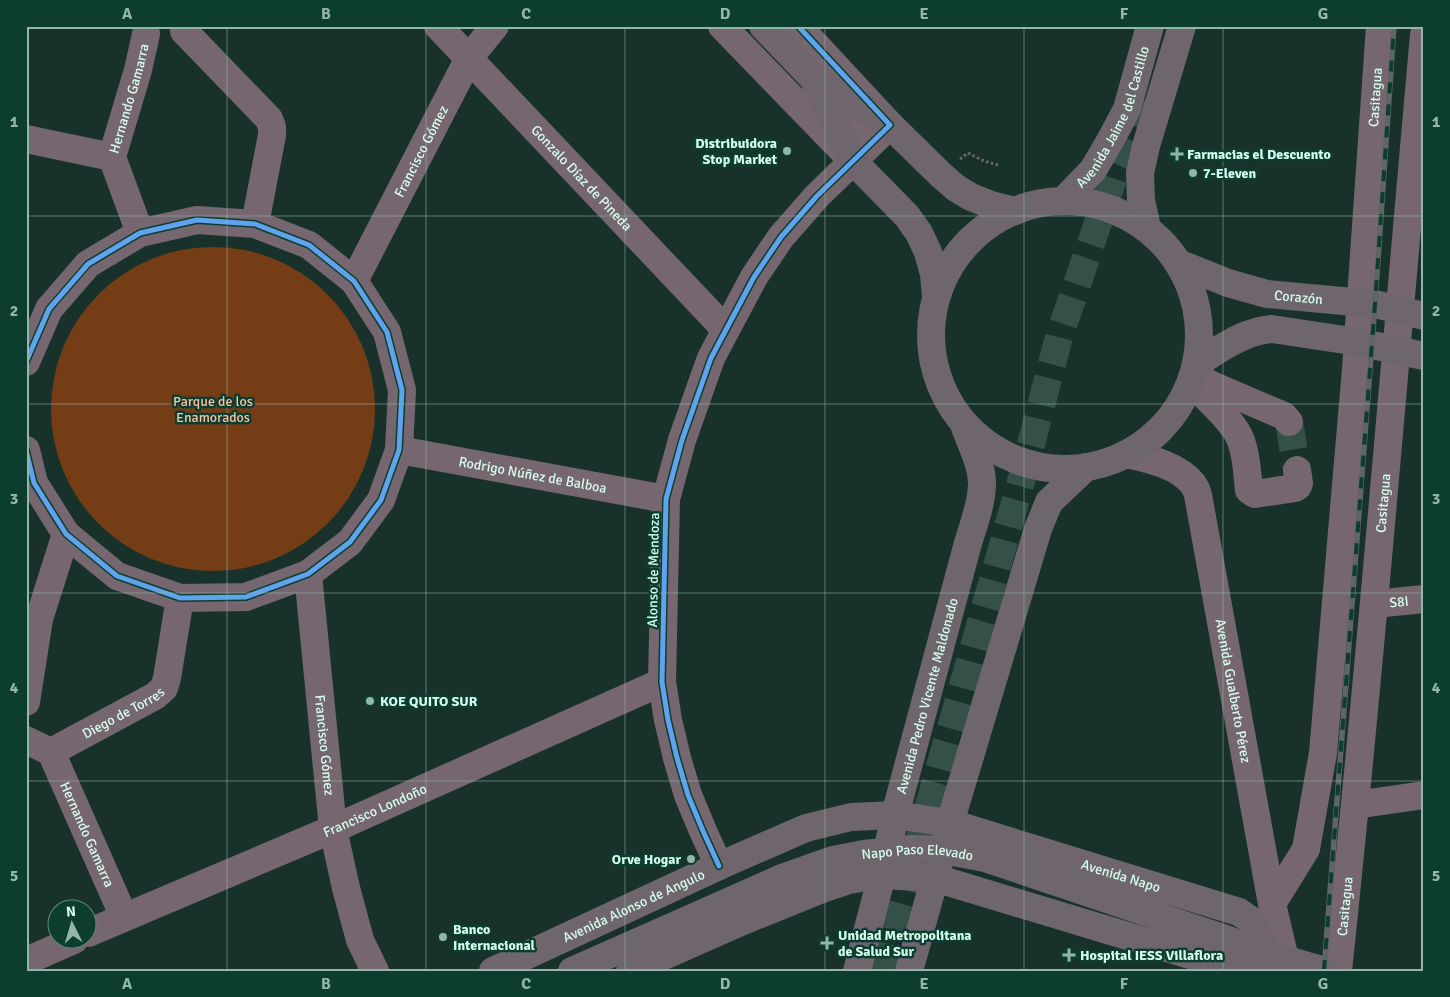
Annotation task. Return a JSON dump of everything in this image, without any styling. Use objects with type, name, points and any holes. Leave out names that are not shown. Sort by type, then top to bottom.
[{"type":"main road","points":[[763,26],[813,78],[857,150],[919,233],[928,252],[934,274],[936,297]]},
{"type":"main road","name":"Avenida Jaime del Castillo","points":[[1063,201],[1093,170],[1127,108],[1150,26]]},
{"type":"main road","points":[[1147,228],[1141,200],[1140,173],[1146,146],[1182,26]]},
{"type":"main road","points":[[813,78],[890,125],[956,188],[971,197],[991,205],[1015,211]]},
{"type":"main road","points":[[1063,201],[1107,208],[1147,228],[1164,244],[1178,263],[1194,294],[1200,329],[1194,373],[1180,404],[1166,424],[1148,441],[1127,454],[1107,462],[1086,467],[1059,469],[1032,465],[1006,456],[983,442],[963,423],[944,395],[933,363],[930,330],[936,297],[948,269],[965,245],[988,225],[1015,211],[1038,204],[1063,201]]},
{"type":"main road","name":"Corazón","points":[[1178,263],[1228,283],[1267,294],[1375,304],[1412,313]]},
{"type":"main road","points":[[1194,373],[1240,337],[1262,330],[1281,330],[1358,342],[1424,356]]},
{"type":"main road","name":"Avenida Pedro Vicente Maldonado","points":[[857,971],[882,875],[895,814],[979,510],[982,485],[980,469],[963,423]]},
{"type":"main road","points":[[909,971],[950,823],[1043,514],[1049,502],[1086,467]]},
{"type":"main road","name":"Avenida Alonso de Angulo","points":[[494,971],[719,866],[806,828],[851,817],[895,814],[950,823]]},
{"type":"main road","name":"Avenida Napo","points":[[950,823],[1239,912],[1252,921],[1280,962]]},
{"type":"main road","name":"Napo Paso Elevado","points":[[572,971],[811,867],[833,860],[864,854],[912,849],[943,850],[985,858],[1220,937],[1280,962]]},
{"type":"main road","points":[[630,971],[743,921],[822,889],[849,880],[882,875],[935,878],[1241,970],[1280,962],[1325,971]]},
{"type":"street","name":"Gonzalo Díaz de Pineda","points":[[438,26],[725,329]]},
{"type":"street","name":"Francisco Gómez","points":[[354,282],[469,58],[495,26]]},
{"type":"street","points":[[722,26],[857,150]]},
{"type":"street","points":[[798,26],[890,125]]},
{"type":"street","name":"Casitagua","points":[[1272,904],[1306,849],[1323,753],[1361,304],[1380,26]]},
{"type":"street","points":[[186,29],[269,119],[272,127],[255,224]]},
{"type":"street","name":"Hernando Gamarra","points":[[140,233],[112,157],[138,70],[143,30],[186,29]]},
{"type":"street","name":"Casitagua","points":[[1338,971],[1374,604],[1396,350],[1412,313],[1424,35]]},
{"type":"street","name":"Alonso de Mendoza","points":[[719,866],[688,795],[668,720],[662,682],[666,499],[682,440],[711,358],[754,277],[781,237],[857,150],[890,125]]},
{"type":"street","points":[[26,139],[112,157]]},
{"type":"street","points":[[26,362],[49,309],[88,264],[140,233],[197,220],[255,224],[309,245],[354,282],[387,332],[402,390],[399,450],[381,500],[350,542],[308,574],[246,597],[180,598],[117,576],[66,534],[34,482],[26,450]]},
{"type":"street","points":[[1194,373],[1209,384],[1284,416],[1289,422]]},
{"type":"street","points":[[1194,373],[1238,435],[1244,450],[1249,490],[1252,493],[1295,488],[1299,483],[1297,470]]},
{"type":"street","name":"Rodrigo Núñez de Balboa","points":[[399,450],[666,499]]},
{"type":"street","name":"Avenida Gualberto Pérez","points":[[1127,454],[1167,465],[1193,484],[1198,495],[1272,904],[1280,962]]},
{"type":"street","points":[[26,702],[32,618],[66,534]]},
{"type":"street","name":"Francisco Gómez","points":[[308,574],[333,828],[360,940],[375,971]]},
{"type":"street","name":"Diego de Torres","points":[[52,752],[156,696],[164,688],[170,663],[180,598]]},
{"type":"street","name":"S8I","points":[[1374,604],[1424,599]]},
{"type":"street","name":"Francisco Londoño","points":[[98,929],[333,828],[662,682]]},
{"type":"street","points":[[26,740],[52,752]]},
{"type":"street","name":"Hernando Gamarra","points":[[52,752],[124,917]]},
{"type":"street","points":[[1355,805],[1424,795]]},
{"type":"street","points":[[26,961],[51,950]]},
{"type":"path","points":[[968,153],[984,162],[998,165]]},
{"type":"green space","name":"Parque de los Enamorados","points":[[213,247],[245,250],[275,259],[303,274],[328,294],[348,319],[363,347],[372,377],[375,409],[372,441],[363,471],[348,499],[328,524],[303,544],[275,559],[245,568],[213,571],[181,568],[151,559],[123,544],[98,524],[78,499],[63,471],[54,441],[51,409],[54,377],[63,347],[78,319],[98,294],[123,274],[151,259],[181,250]]},
{"type":"tunnel","points":[[882,971],[1024,471],[1059,337],[1114,176],[1153,92]]},
{"type":"tunnel","points":[[1289,422],[1297,470]]},
{"type":"railway","points":[[1324,971],[1375,304],[1394,26]]},
{"type":"cycle path","points":[[719,866],[688,795],[668,720],[662,682],[666,499],[682,440],[711,358],[754,277],[781,237],[817,196],[890,125],[798,26]]},
{"type":"cycle path","points":[[26,362],[49,309],[88,264],[140,233],[197,220],[255,224],[309,245],[354,281],[387,332],[402,390],[399,450],[381,500],[350,542],[308,574],[246,597],[180,598],[117,576],[66,534],[34,483],[26,450]]},
{"type":"place","name":"Distribuidora Stop Market","points":[[787,151]]},
{"type":"place","name":"Farmacias el Descuento","points":[[1177,154]]},
{"type":"place","name":"7-Eleven","points":[[1193,173]]},
{"type":"place","name":"KOE QUITO SUR","points":[[370,701]]},
{"type":"place","name":"Orve Hogar","points":[[691,859]]},
{"type":"place","name":"Banco Internacional","points":[[443,937]]},
{"type":"place","name":"Unidad Metropolitana de Salud Sur","points":[[827,943]]},
{"type":"place","name":"Hospital IESS Villaflora","points":[[1069,955]]}]
